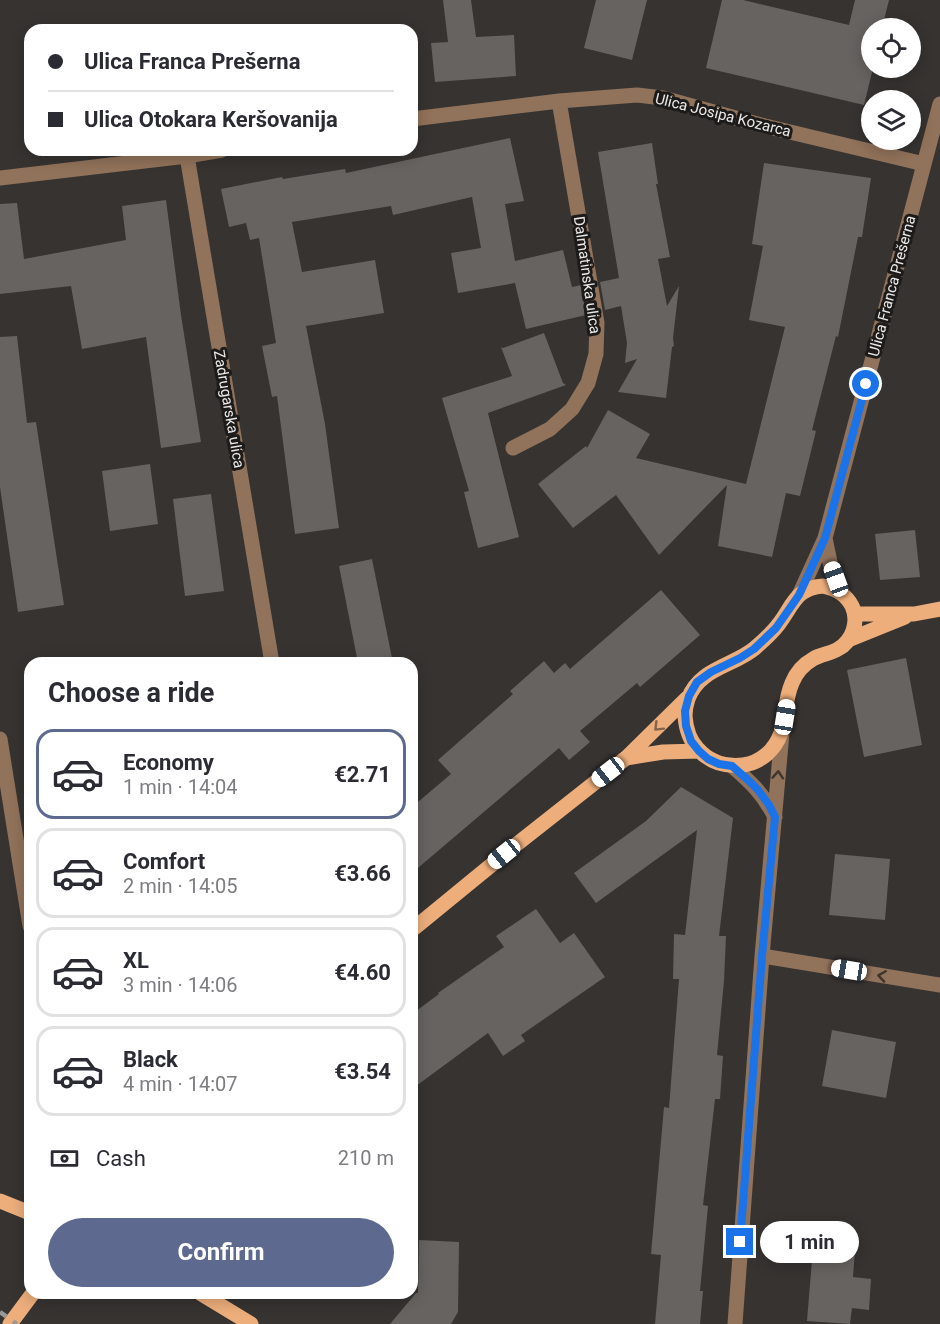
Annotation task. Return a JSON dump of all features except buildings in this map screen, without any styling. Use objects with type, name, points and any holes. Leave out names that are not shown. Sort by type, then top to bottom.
[{"type":"main road","points":[[823,586],[840,592],[849,601],[855,614],[854,630],[840,648],[812,660],[798,672],[792,683],[782,733],[774,747],[762,758],[748,765],[732,766],[708,759],[691,741],[686,726],[685,711],[689,696],[697,682],[754,649],[776,628],[799,595],[806,590],[823,586]]},
{"type":"main road","points":[[848,640],[914,614],[940,609]]},
{"type":"main road","points":[[855,614],[914,614]]},
{"type":"main road","points":[[418,925],[516,844],[626,758],[689,696]]},
{"type":"main road","points":[[626,758],[663,752],[699,751]]},
{"type":"main road","points":[[0,1201],[24,1211]]},
{"type":"main road","points":[[10,1324],[29,1299]]},
{"type":"main road","points":[[217,1299],[251,1324]]},
{"type":"street","name":"Ulica Josipa Kozarca","points":[[418,118],[560,101],[637,95],[663,98],[761,125],[924,164]]},
{"type":"street","name":"Dalmatinska ulica","points":[[513,448],[550,429],[572,409],[588,383],[596,354],[597,323],[560,101]]},
{"type":"street","name":"Ulica Franca Prešerna","points":[[799,595],[825,538],[940,104]]},
{"type":"street","points":[[0,178],[187,156]]},
{"type":"street","name":"Zadrugarska ulica","points":[[187,156],[271,657]]},
{"type":"street","name":"Ulica Franca Prešerna","points":[[825,538],[831,567],[840,592]]},
{"type":"street","points":[[735,1324],[762,956],[782,733]]},
{"type":"street","points":[[0,740],[24,889]]},
{"type":"street","points":[[732,766],[758,790],[775,817]]},
{"type":"street","points":[[762,956],[940,985]]},
{"type":"railway","points":[[0,1312],[17,1324]]},
{"type":"route","points":[[740,1242],[775,817],[758,790],[732,766],[708,759],[699,751],[691,741],[686,726],[685,711],[689,696],[697,682],[754,649],[776,628],[799,595],[825,538],[866,384]]}]
